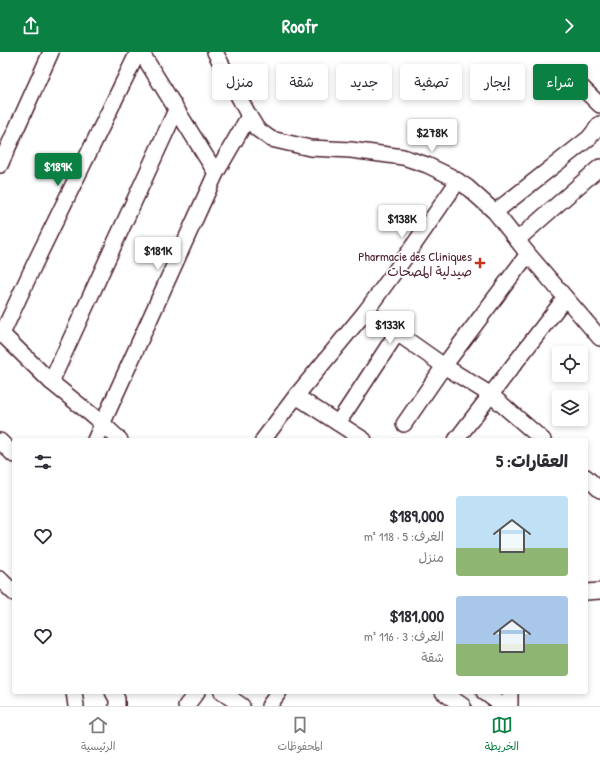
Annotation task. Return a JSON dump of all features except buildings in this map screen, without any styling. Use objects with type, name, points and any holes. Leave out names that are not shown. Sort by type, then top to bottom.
[{"type":"street","points":[[0,165],[51,52]]},
{"type":"street","points":[[139,52],[216,173]]},
{"type":"street","points":[[118,438],[51,382],[1,333],[139,52]]},
{"type":"street","points":[[215,52],[257,129],[271,139],[310,148],[351,150],[403,157],[427,165],[450,176],[467,187],[495,212],[528,254],[600,338]]},
{"type":"street","points":[[588,93],[600,105]]},
{"type":"street","points":[[51,382],[176,110]]},
{"type":"street","points":[[96,438],[216,173],[249,116]]},
{"type":"street","points":[[495,212],[589,138],[600,124]]},
{"type":"street","points":[[517,240],[600,167]]},
{"type":"street","points":[[266,438],[296,396],[366,311],[458,181]]},
{"type":"street","points":[[404,424],[444,366],[528,254]]},
{"type":"street","points":[[458,438],[565,298]]},
{"type":"street","points":[[366,311],[444,366],[490,395],[541,438]]},
{"type":"street","points":[[338,423],[397,334]]},
{"type":"street","points":[[296,396],[361,438]]},
{"type":"street","points":[[0,441],[12,453]]},
{"type":"street","points":[[588,480],[600,490]]},
{"type":"street","points":[[588,492],[600,490]]},
{"type":"street","points":[[0,579],[12,591]]},
{"type":"street","points":[[588,592],[600,591]]},
{"type":"street","points":[[73,694],[76,706]]},
{"type":"street","points":[[114,694],[117,699],[117,706]]},
{"type":"street","points":[[186,706],[195,694]]},
{"type":"street","points":[[225,694],[242,706]]},
{"type":"street","points":[[269,706],[278,694]]},
{"type":"street","points":[[446,694],[463,706]]},
{"type":"street","points":[[487,694],[503,706]]},
{"type":"street","points":[[510,694],[510,706]]},
{"type":"place","name":"Pharmacie des Cliniques صيدلية المصحات","points":[[480,263]]}]
